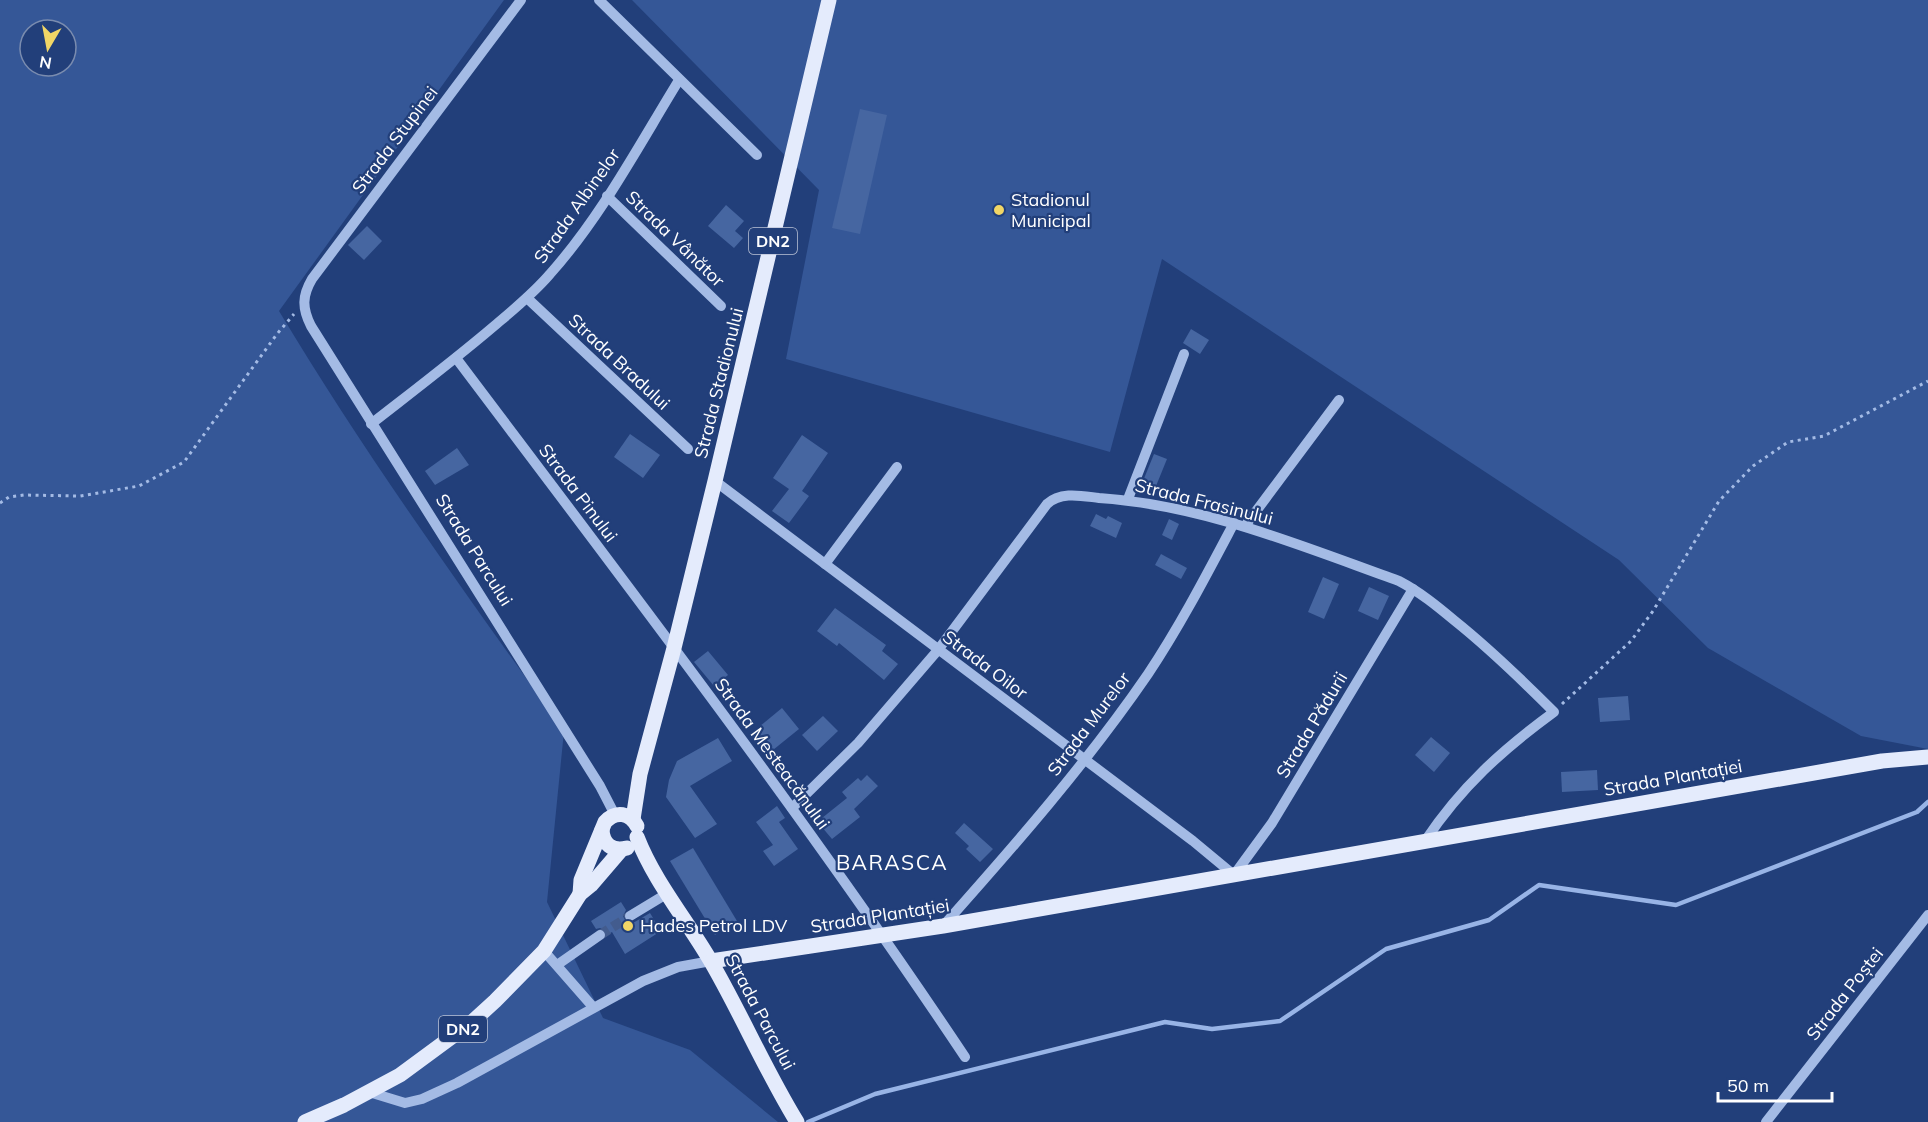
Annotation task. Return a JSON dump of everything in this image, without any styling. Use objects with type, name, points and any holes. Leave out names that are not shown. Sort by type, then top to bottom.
[{"type":"main road","name":"Strada Stadionului","points":[[622,816],[640,774],[674,648],[716,482],[829,0]]},
{"type":"main road","name":"Strada Plantației","points":[[711,961],[884,936],[1882,761],[1926,757]]},
{"type":"main road","name":"DN2","points":[[580,894],[581,880],[605,822],[622,816]]},
{"type":"main road","points":[[622,816],[637,826],[637,837]]},
{"type":"main road","points":[[602,830],[607,845],[623,849]]},
{"type":"main road","name":"DN2","points":[[305,1122],[369,1092],[413,1066],[472,1022],[543,951],[580,894],[623,849],[633,844],[637,837]]},
{"type":"main road","name":"Strada Parcului","points":[[637,837],[647,862],[711,961],[794,1116]]},
{"type":"main road","name":"Strada Parcului","points":[[623,849],[647,862]]},
{"type":"street","name":"Strada Stupinei","points":[[303,304],[312,279],[521,0]]},
{"type":"street","points":[[599,0],[757,155]]},
{"type":"street","name":"Strada Albinelor","points":[[371,424],[456,358],[527,298],[569,252],[607,196],[679,80]]},
{"type":"street","name":"Strada Vânător","points":[[607,196],[721,306]]},
{"type":"street","name":"Strada Bradului","points":[[527,298],[688,449]]},
{"type":"street","name":"Strada Parcului","points":[[303,304],[311,326],[371,424],[600,786],[622,816]]},
{"type":"street","points":[[1128,500],[1185,354]]},
{"type":"street","name":"Strada Pinului","points":[[456,358],[674,648]]},
{"type":"street","name":"Strada Murelor","points":[[943,926],[1084,761],[1165,647],[1240,525],[1339,400]]},
{"type":"street","points":[[825,564],[897,467]]},
{"type":"street","name":"Strada Oilor","points":[[716,482],[1193,841],[1234,875]]},
{"type":"street","name":"Strada Frasinului","points":[[792,808],[858,743],[938,650],[1040,512],[1057,497],[1128,500],[1165,506],[1240,525],[1399,581],[1413,589],[1493,652],[1554,712]]},
{"type":"street","name":"Strada Pădurii","points":[[1234,875],[1272,823],[1413,589]]},
{"type":"street","name":"Strada Mesteacănului","points":[[674,648],[884,936],[965,1057]]},
{"type":"street","points":[[1425,841],[1456,798],[1514,742],[1554,712]]},
{"type":"street","points":[[630,916],[668,893]]},
{"type":"street","name":"Strada Poștei","points":[[1766,1122],[1928,915]]},
{"type":"street","points":[[556,965],[600,935]]},
{"type":"street","points":[[543,951],[593,1007]]},
{"type":"street","name":"Strada Plantației","points":[[369,1092],[405,1103],[422,1099],[457,1083],[643,981],[678,967],[711,961]]},
{"type":"path","points":[[0,503],[9,497],[24,495],[80,496],[139,486],[184,462],[277,334],[303,304]]},
{"type":"path","points":[[1554,712],[1630,641],[1653,611],[1719,501],[1752,466],[1788,442],[1824,436],[1928,381]]},
{"type":"shaded area","points":[[0,0],[504,0],[279,311],[381,471],[564,731],[547,902],[603,1018],[690,1050],[778,1122],[0,1122]]},
{"type":"shaded area","points":[[632,0],[1928,0],[1928,749],[1861,736],[1708,648],[1619,560],[1162,259],[1110,452],[786,359],[819,190]]},
{"type":"building","points":[[860,109],[887,115],[860,234],[832,228]]},
{"type":"building","points":[[726,205],[744,221],[735,231],[743,238],[734,248],[708,226]]},
{"type":"building","points":[[367,226],[382,241],[364,260],[348,245]]},
{"type":"building","points":[[1191,329],[1209,340],[1200,354],[1183,343]]},
{"type":"building","points":[[630,434],[660,455],[643,478],[614,457]]},
{"type":"building","points":[[802,435],[828,453],[802,491],[809,496],[789,523],[772,511],[789,489],[773,478]]},
{"type":"building","points":[[457,448],[469,465],[435,485],[425,471]]},
{"type":"building","points":[[1154,454],[1167,459],[1156,486],[1143,481]]},
{"type":"building","points":[[1096,514],[1106,519],[1108,516],[1122,523],[1116,538],[1090,526]]},
{"type":"building","points":[[1169,519],[1179,524],[1172,540],[1162,535]]},
{"type":"building","points":[[1161,554],[1187,568],[1181,579],[1155,565]]},
{"type":"building","points":[[1323,577],[1339,584],[1324,619],[1308,612]]},
{"type":"building","points":[[1369,587],[1389,596],[1378,620],[1358,611]]},
{"type":"building","points":[[835,608],[886,645],[882,651],[898,664],[884,680],[839,643],[837,646],[817,631]]},
{"type":"building","points":[[708,651],[728,675],[714,686],[694,662]]},
{"type":"building","points":[[1628,696],[1630,720],[1600,722],[1598,698]]},
{"type":"building","points":[[782,708],[799,729],[768,754],[754,731]]},
{"type":"building","points":[[823,716],[838,731],[817,751],[802,735]]},
{"type":"building","points":[[1431,737],[1450,753],[1434,772],[1415,755]]},
{"type":"building","points":[[718,738],[732,761],[690,786],[717,824],[695,838],[666,797],[669,780],[677,761]]},
{"type":"building","points":[[1597,770],[1598,790],[1562,792],[1561,772]]},
{"type":"building","points":[[867,775],[878,786],[854,809],[860,817],[832,839],[821,826],[826,823],[822,818],[847,798],[842,792],[858,778],[861,781]]},
{"type":"building","points":[[777,806],[785,818],[779,822],[798,849],[774,866],[763,851],[773,845],[756,822]]},
{"type":"building","points":[[964,823],[993,849],[980,862],[966,849],[969,846],[955,833]]},
{"type":"building","points":[[693,848],[737,921],[715,935],[670,861]]},
{"type":"building","points":[[621,902],[626,910],[623,916],[626,922],[633,923],[650,913],[661,931],[625,954],[612,932],[607,935],[606,930],[596,929],[591,921]]},
{"type":"waterway","points":[[808,1122],[875,1094],[1165,1022],[1212,1029],[1280,1021],[1386,949],[1489,920],[1539,885],[1676,905],[1917,812],[1928,802]]},
{"type":"tunnel","points":[[600,935],[630,916]]},
{"type":"place","name":"Stadionul Municipal","points":[[999,210]]},
{"type":"place","name":"Hades Petrol LDV","points":[[628,926]]},
{"type":"district","name":"BARASCA","points":[[892,863]]}]
